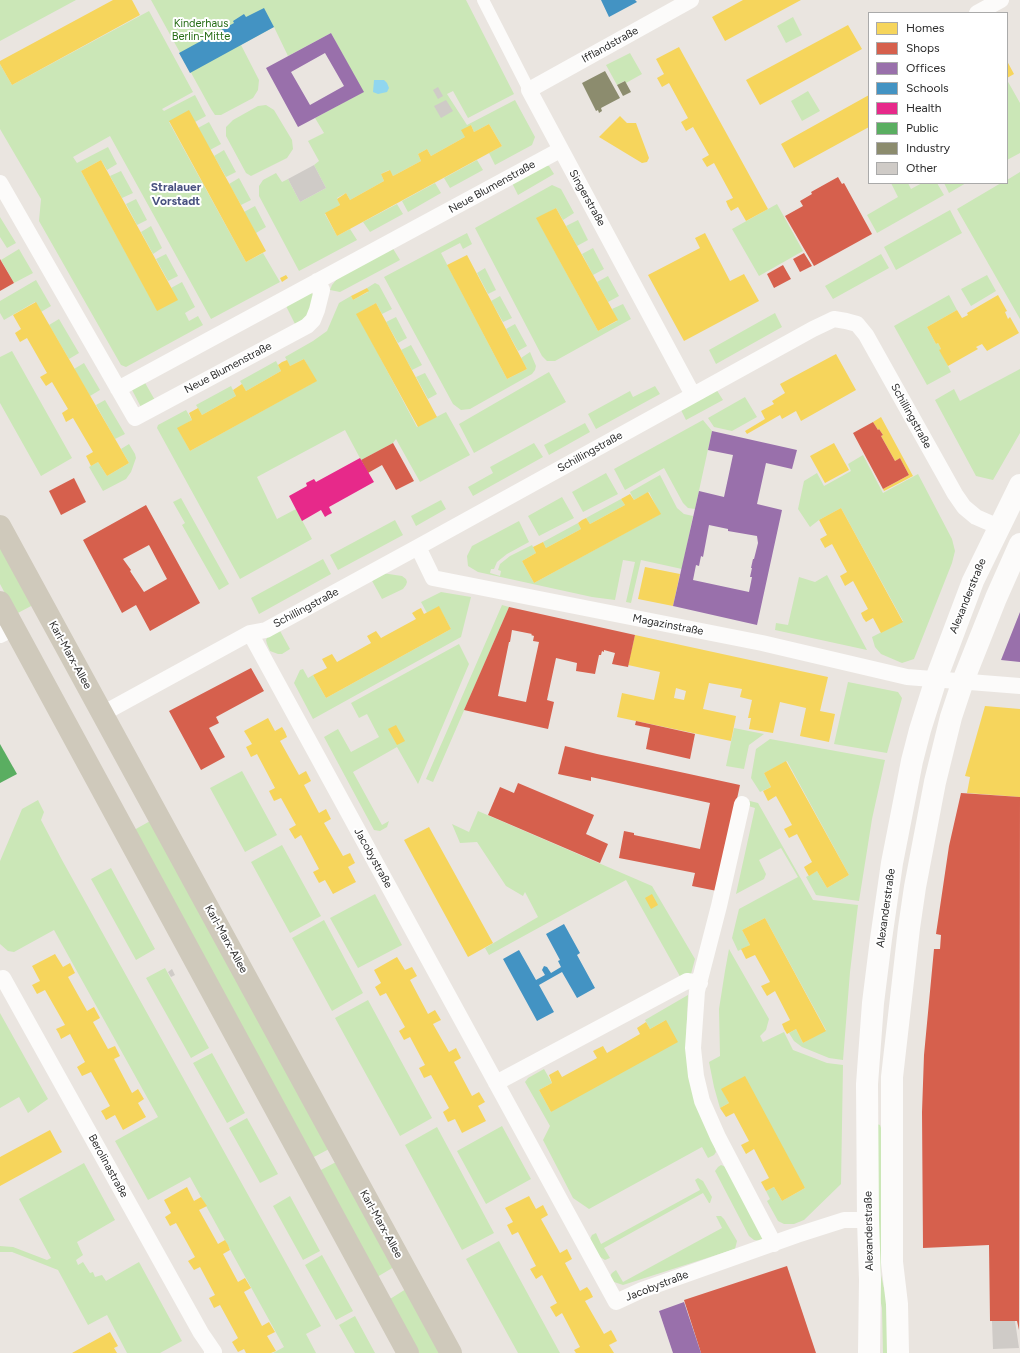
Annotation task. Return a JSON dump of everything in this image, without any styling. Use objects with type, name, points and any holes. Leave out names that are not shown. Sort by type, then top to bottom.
[{"type":"main road","name":"Alexanderstraße","points":[[869,1353],[870,1280],[867,1084],[873,1003],[892,863],[912,761],[936,679],[973,581],[1020,485]]},
{"type":"main road","name":"Karl-Marx-Allee","points":[[0,526],[451,1353]]},
{"type":"main road","name":"Alexanderstraße","points":[[898,1353],[897,1304],[892,1262],[892,1077],[909,928],[921,850],[935,782],[951,717],[963,681],[996,598],[1020,544]]},
{"type":"main road","points":[[0,602],[7,632],[408,1353]]},
{"type":"street","name":"Singerstraße","points":[[483,0],[560,150],[693,395]]},
{"type":"street","name":"Ifflandstraße","points":[[529,90],[691,0]]},
{"type":"street","points":[[980,12],[1000,0]]},
{"type":"street","name":"Neue Blumenstraße","points":[[118,389],[560,150]]},
{"type":"street","name":"Neue Blumenstraße","points":[[0,183],[135,418],[307,326],[313,320],[322,290],[317,281]]},
{"type":"street","name":"Schillingstraße","points":[[102,714],[250,633],[266,630],[834,319],[846,320],[857,324],[866,335],[955,494],[964,507],[976,517],[999,527]]},
{"type":"street","name":"Magazinstraße","points":[[418,547],[433,578],[762,643],[907,677],[936,679]]},
{"type":"street","name":"Jacobystraße","points":[[250,633],[616,1302],[642,1290],[844,1220],[868,1220]]},
{"type":"street","points":[[936,679],[1020,686]]},
{"type":"street","points":[[742,804],[697,991],[693,1048],[696,1076],[702,1101],[718,1136],[774,1244]]},
{"type":"street","name":"Berolinastraße","points":[[3,978],[201,1333],[214,1352],[212,1353]]},
{"type":"street","points":[[496,1083],[687,981],[700,983]]},
{"type":"green space","points":[[0,0],[76,0],[0,41]]},
{"type":"green space","name":"Kinderhaus Berlin-Mitte","points":[[151,0],[466,0],[514,94],[468,118],[453,91],[447,94],[467,125],[515,100],[535,137],[532,145],[495,165],[489,153],[502,146],[489,124],[474,132],[471,125],[465,137],[431,156],[427,149],[418,154],[421,161],[393,176],[389,170],[381,174],[384,181],[350,200],[346,193],[337,198],[340,205],[325,214],[337,236],[350,229],[357,240],[299,271],[259,196],[259,186],[263,180],[276,173],[282,182],[288,179],[300,202],[326,188],[314,165],[319,161],[308,141],[324,133],[315,118],[363,92],[331,33],[288,56],[274,27],[241,45],[259,80],[258,90],[253,98],[221,115],[215,115]]},
{"type":"green space","points":[[149,11],[193,92],[162,109],[164,111],[195,95],[206,116],[195,122],[169,122],[246,262],[263,253],[280,282],[211,319],[110,136],[73,157],[77,163],[108,147],[117,164],[107,170],[101,160],[81,171],[157,310],[171,288],[182,282],[195,307],[185,313],[189,321],[198,316],[203,325],[126,367],[121,365],[39,221],[41,199],[0,129],[0,64],[12,85]]},
{"type":"green space","points":[[793,17],[802,35],[786,43],[777,26]]},
{"type":"green space","points":[[630,53],[642,74],[626,83],[624,81],[617,85],[606,65]]},
{"type":"green space","points":[[1008,82],[1020,103],[1020,153],[1008,159]]},
{"type":"green space","points":[[808,91],[820,111],[802,121],[791,101]]},
{"type":"green space","points":[[266,105],[274,110],[292,140],[293,149],[287,158],[251,176],[246,173],[226,136],[226,127],[233,120],[258,106]]},
{"type":"green space","points":[[209,122],[221,144],[210,150],[198,128]]},
{"type":"green space","points":[[224,150],[236,172],[226,177],[214,156]]},
{"type":"green space","points":[[477,160],[483,170],[450,188],[444,178]]},
{"type":"green space","points":[[543,166],[549,166],[554,174],[518,195],[512,183]]},
{"type":"green space","points":[[121,171],[133,193],[122,198],[110,176]]},
{"type":"green space","points":[[1020,172],[1020,319],[957,209],[999,184],[1008,184],[1008,179]]},
{"type":"green space","points":[[239,178],[251,200],[241,205],[229,184]]},
{"type":"green space","points":[[435,183],[441,193],[408,212],[402,201]]},
{"type":"green space","points":[[892,184],[908,184],[911,189],[920,184],[938,184],[944,195],[877,233],[867,215],[898,197]]},
{"type":"green space","points":[[944,184],[964,184],[949,193]]},
{"type":"green space","points":[[552,185],[561,189],[574,213],[563,220],[556,208],[537,219],[598,331],[617,321],[612,309],[623,304],[631,319],[555,361],[547,361],[542,356],[475,228]]},
{"type":"green space","points":[[136,199],[147,220],[137,225],[126,204]]},
{"type":"green space","points":[[397,204],[403,214],[370,232],[363,222]]},
{"type":"green space","points":[[777,204],[803,251],[759,276],[732,229]]},
{"type":"green space","points":[[255,206],[266,227],[256,233],[244,212]]},
{"type":"green space","points":[[950,210],[962,233],[896,270],[884,247]]},
{"type":"green space","points":[[0,217],[16,243],[7,248],[0,237]]},
{"type":"green space","points":[[578,220],[588,240],[577,246],[566,226]]},
{"type":"green space","points":[[151,226],[162,248],[153,254],[141,232]]},
{"type":"green space","points":[[467,233],[472,244],[463,249],[460,243],[441,253],[507,379],[527,369],[521,358],[530,352],[536,366],[532,374],[470,409],[461,410],[453,404],[384,277]]},
{"type":"green space","points":[[392,247],[400,260],[340,292],[330,290],[337,279]]},
{"type":"green space","points":[[593,248],[604,269],[593,275],[582,254]]},
{"type":"green space","points":[[19,249],[33,273],[14,283],[1,260]]},
{"type":"green space","points":[[166,254],[178,276],[168,281],[156,259]]},
{"type":"green space","points":[[881,254],[889,268],[833,299],[825,286]]},
{"type":"green space","points":[[485,268],[496,290],[488,294],[477,273]]},
{"type":"green space","points":[[987,275],[996,291],[971,306],[961,289]]},
{"type":"green space","points":[[608,276],[619,296],[608,302],[597,282]]},
{"type":"green space","points":[[36,280],[51,306],[41,312],[35,302],[4,320],[0,313],[0,301]]},
{"type":"green space","points":[[375,283],[379,285],[392,309],[382,314],[376,303],[357,314],[417,427],[446,412],[470,455],[420,482],[396,439],[393,443],[361,460],[345,430],[257,477],[277,519],[296,509],[312,539],[240,579],[157,428],[158,425],[186,410],[192,420],[178,429],[190,451],[316,381],[304,359],[290,366],[285,357],[327,331],[339,303],[351,296],[353,300],[368,292],[367,288]]},
{"type":"green space","points":[[310,291],[314,296],[307,316],[296,326],[285,304]]},
{"type":"green space","points":[[949,295],[957,310],[927,327],[936,344],[938,343],[951,372],[927,385],[894,326]]},
{"type":"green space","points":[[500,296],[512,318],[503,322],[491,301]]},
{"type":"green space","points":[[775,313],[782,327],[716,364],[709,350]]},
{"type":"green space","points":[[396,317],[407,338],[398,343],[386,322]]},
{"type":"green space","points":[[59,319],[79,353],[69,359],[49,325]]},
{"type":"green space","points":[[515,324],[527,346],[518,351],[506,329]]},
{"type":"green space","points":[[411,345],[422,365],[412,370],[401,350]]},
{"type":"green space","points":[[12,351],[72,458],[41,476],[0,403],[0,357]]},
{"type":"green space","points":[[276,361],[281,371],[246,391],[240,381]]},
{"type":"green space","points":[[84,363],[100,390],[90,396],[74,369]]},
{"type":"green space","points":[[1020,369],[1020,433],[993,480],[976,476],[935,400],[954,389],[960,401]]},
{"type":"green space","points":[[549,372],[566,402],[474,453],[459,424]]},
{"type":"green space","points":[[425,373],[437,394],[428,399],[416,377]]},
{"type":"green space","points":[[144,381],[156,402],[142,409],[131,388]]},
{"type":"green space","points":[[231,386],[236,396],[202,415],[196,405]]},
{"type":"green space","points":[[655,386],[660,394],[596,429],[588,414],[630,391],[633,397]]},
{"type":"green space","points":[[716,389],[723,400],[686,420],[681,410]]},
{"type":"green space","points":[[745,397],[757,417],[732,431],[714,427],[708,418]]},
{"type":"green space","points":[[105,400],[125,434],[115,439],[96,405]]},
{"type":"green space","points":[[703,420],[712,431],[695,509],[688,508],[683,503],[664,468],[625,490],[614,469]]},
{"type":"green space","points":[[585,423],[590,432],[549,455],[544,445]]},
{"type":"green space","points":[[534,443],[543,457],[473,496],[468,487],[493,473],[490,467]]},
{"type":"green space","points":[[129,444],[136,458],[131,472],[126,479],[103,491],[89,467],[98,462],[107,476],[129,463],[121,449]]},
{"type":"green space","points":[[863,455],[883,493],[918,474],[952,539],[955,551],[952,563],[914,659],[902,663],[881,654],[875,647],[872,637],[903,621],[841,508],[819,520],[810,527],[798,509],[804,481],[817,473],[824,486],[851,471],[848,464]]},
{"type":"green space","points":[[606,473],[618,494],[583,512],[572,492]]},
{"type":"green space","points":[[660,475],[677,508],[684,514],[693,516],[682,569],[641,560],[631,603],[626,602],[635,562],[623,560],[615,600],[592,597],[478,572],[468,566],[467,556],[472,546],[519,521],[529,542],[507,554],[497,562],[494,569],[491,569],[490,573],[500,576],[501,571],[498,570],[500,564],[510,556],[532,545],[536,553],[522,561],[534,583],[660,514],[649,492],[634,500],[630,492]]},
{"type":"green space","points":[[562,497],[574,518],[539,536],[528,516]]},
{"type":"green space","points":[[181,498],[229,584],[219,590],[182,525],[185,523],[173,502]]},
{"type":"green space","points":[[621,499],[625,505],[590,524],[586,518]]},
{"type":"green space","points":[[441,500],[446,509],[416,526],[411,516]]},
{"type":"green space","points":[[395,520],[403,535],[338,570],[330,555]]},
{"type":"green space","points":[[578,523],[581,529],[546,548],[543,542]]},
{"type":"green space","points":[[0,544],[33,605],[16,614],[0,584]]},
{"type":"green space","points":[[323,559],[331,574],[259,614],[251,598]]},
{"type":"green space","points":[[382,573],[402,576],[406,579],[406,585],[403,589],[382,599],[371,579]]},
{"type":"green space","points":[[827,575],[867,650],[775,630],[776,623],[788,625],[799,577],[815,582]]},
{"type":"green space","points":[[441,592],[471,597],[461,637],[313,719],[294,683],[300,670],[303,669],[308,678],[313,675],[326,698],[451,629],[439,607],[427,613],[421,602]]},
{"type":"green space","points":[[502,605],[509,607],[433,782],[426,779]]},
{"type":"green space","points":[[279,629],[290,649],[282,654],[270,651],[266,640],[268,636]]},
{"type":"green space","points":[[459,644],[469,664],[418,784],[397,747],[353,772],[382,825],[389,821],[387,827],[380,831],[374,830],[324,737],[338,729],[351,752],[379,737],[367,714],[359,718],[351,703]]},
{"type":"green space","points":[[848,682],[898,692],[902,698],[887,753],[834,744]]},
{"type":"green space","points":[[734,728],[764,734],[749,745],[744,769],[726,766]]},
{"type":"green space","points":[[770,739],[885,760],[872,819],[859,901],[816,895],[806,877],[817,871],[827,888],[849,875],[787,761],[764,773],[771,787],[760,792],[751,778],[756,749]]},
{"type":"green space","points":[[242,771],[277,835],[245,852],[210,788]]},
{"type":"green space","points":[[38,800],[44,812],[41,820],[62,860],[321,1326],[306,1334],[316,1353],[273,1353],[284,1347],[190,1177],[148,1200],[115,1141],[158,1117],[54,930],[14,952],[8,951],[0,944],[0,861],[22,809]]},
{"type":"green space","points":[[746,800],[758,803],[813,900],[858,905],[850,972],[843,1060],[829,1058],[802,1047],[794,1041],[789,1033],[796,1029],[803,1043],[826,1030],[765,918],[742,930],[750,945],[738,951],[732,938],[739,909],[798,877],[781,848],[759,860],[766,874],[764,879],[736,894],[755,808],[745,805]]},
{"type":"green space","points":[[478,811],[652,886],[695,959],[691,974],[682,980],[626,880],[489,955],[485,948],[538,917],[525,892],[523,896],[506,886],[477,842],[460,843],[452,824],[469,832]]},
{"type":"green space","points":[[152,820],[329,1149],[312,1158],[134,830]]},
{"type":"green space","points":[[282,845],[321,916],[290,933],[251,862]]},
{"type":"green space","points":[[111,868],[155,949],[136,960],[91,879]]},
{"type":"green space","points":[[375,894],[402,945],[358,968],[330,918]]},
{"type":"green space","points":[[324,920],[363,993],[332,1011],[292,938]]},
{"type":"green space","points":[[729,949],[769,1019],[766,1030],[760,1036],[763,1042],[784,1032],[793,1050],[827,1063],[843,1065],[841,1184],[804,1220],[794,1224],[784,1224],[778,1221],[767,1201],[770,1199],[766,1191],[774,1187],[782,1201],[805,1188],[722,1089],[729,1103],[720,1108],[714,1087],[709,1062],[720,1056],[719,1009]]},
{"type":"green space","points":[[165,968],[209,1048],[191,1058],[146,978]]},
{"type":"green space","points":[[688,995],[686,1042],[716,1152],[708,1158],[702,1147],[589,1209],[573,1198],[543,1140],[550,1126],[525,1082],[528,1078],[544,1069],[552,1083],[539,1090],[551,1112],[666,1020],[650,1029],[645,1020]]},
{"type":"green space","points":[[368,1000],[432,1118],[400,1136],[335,1018]]},
{"type":"green space","points":[[0,1013],[48,1099],[28,1113],[19,1097],[0,1108]]},
{"type":"green space","points":[[212,1053],[245,1113],[227,1123],[193,1063]]},
{"type":"green space","points":[[247,1118],[278,1174],[260,1183],[229,1128]]},
{"type":"green space","points":[[877,1124],[880,1125],[881,1128],[881,1275],[887,1301],[888,1353],[883,1353],[882,1308],[875,1275]]},
{"type":"green space","points":[[502,1126],[531,1179],[486,1204],[457,1151]]},
{"type":"green space","points":[[437,1127],[494,1233],[462,1250],[405,1145]]},
{"type":"green space","points":[[336,1162],[394,1267],[377,1277],[319,1171]]},
{"type":"green space","points":[[84,1163],[115,1220],[77,1242],[83,1255],[76,1260],[78,1265],[83,1262],[90,1273],[93,1272],[95,1277],[102,1275],[106,1281],[139,1262],[182,1341],[160,1353],[127,1353],[107,1315],[88,1325],[58,1270],[12,1252],[0,1252],[0,1246],[13,1247],[47,1260],[51,1258],[19,1199]]},
{"type":"green space","points":[[721,1165],[726,1167],[763,1238],[761,1241],[754,1240],[749,1236],[715,1171]]},
{"type":"green space","points":[[698,1178],[703,1181],[712,1197],[710,1203],[703,1193],[604,1248],[610,1258],[605,1260],[600,1257],[590,1239],[592,1235],[596,1233],[601,1244],[700,1190],[695,1180]]},
{"type":"green space","points":[[290,1196],[320,1251],[303,1260],[273,1206]]},
{"type":"green space","points":[[716,1216],[721,1216],[724,1219],[737,1241],[735,1249],[623,1285],[614,1282],[611,1278],[610,1276],[616,1270],[623,1282],[722,1228]]},
{"type":"green space","points":[[499,1241],[560,1353],[518,1353],[466,1259]]},
{"type":"green space","points":[[322,1255],[353,1311],[336,1320],[305,1265]]},
{"type":"green space","points":[[406,1289],[442,1353],[419,1353],[390,1299]]},
{"type":"green space","points":[[355,1316],[375,1353],[355,1353],[339,1325]]},
{"type":"water","points":[[374,80],[384,80],[389,88],[387,92],[378,94],[373,92]]},
{"type":"building: Homes","points":[[113,0],[132,0],[140,15],[12,85],[0,64],[0,61]]},
{"type":"building: Homes","points":[[743,0],[801,0],[725,41],[712,17]]},
{"type":"building: Homes","points":[[848,25],[862,49],[760,105],[746,80]]},
{"type":"building: Homes","points":[[679,47],[768,209],[746,221],[738,207],[731,211],[728,206],[726,201],[733,198],[714,163],[707,167],[702,159],[709,155],[693,127],[686,131],[681,122],[688,118],[669,83],[662,87],[657,78],[664,74],[656,59]]},
{"type":"building: Homes","points":[[1008,63],[1014,74],[1008,77]]},
{"type":"building: Homes","points":[[868,96],[868,128],[794,168],[781,144]]},
{"type":"building: Homes","points":[[189,110],[266,251],[246,262],[169,121]]},
{"type":"building: Homes","points":[[620,116],[627,123],[636,123],[649,158],[647,162],[642,163],[599,137]]},
{"type":"building: Homes","points":[[489,124],[502,146],[337,236],[325,213],[340,205],[337,199],[346,193],[350,200],[384,181],[381,174],[390,170],[393,176],[421,161],[418,154],[427,149],[431,156],[465,137],[461,130],[471,125],[474,132]]},
{"type":"building: Homes","points":[[101,160],[178,300],[157,311],[81,171]]},
{"type":"building: Homes","points":[[556,208],[618,320],[598,331],[536,218]]},
{"type":"building: Homes","points":[[705,233],[730,281],[744,274],[759,301],[684,341],[648,275],[700,248],[695,238]]},
{"type":"building: Homes","points":[[467,255],[527,369],[507,379],[447,265]]},
{"type":"building: Homes","points":[[286,275],[288,278],[282,282],[280,278]]},
{"type":"building: Homes","points":[[367,288],[369,291],[353,300],[351,296]]},
{"type":"building: Homes","points":[[998,295],[1007,311],[1005,312],[1008,319],[1010,317],[1019,333],[987,351],[982,344],[976,347],[978,349],[948,366],[939,350],[941,349],[938,343],[936,344],[927,327],[957,310],[962,318],[968,315],[967,313]]},
{"type":"building: Homes","points":[[36,302],[129,463],[107,476],[98,462],[91,466],[86,456],[93,452],[73,418],[66,422],[62,413],[68,409],[52,382],[46,386],[40,377],[47,373],[27,338],[20,342],[15,333],[21,329],[13,315]]},
{"type":"building: Homes","points":[[376,303],[437,417],[418,427],[356,314]]},
{"type":"building: Homes","points":[[836,354],[856,390],[801,421],[796,411],[782,419],[780,415],[747,434],[745,431],[765,419],[761,411],[774,404],[772,401],[785,393],[780,384]]},
{"type":"building: Homes","points":[[304,359],[317,381],[190,451],[177,428],[192,420],[189,413],[198,408],[202,415],[236,396],[233,390],[242,384],[246,391],[281,371],[278,365],[282,362],[287,360],[290,366]]},
{"type":"building: Homes","points":[[881,417],[913,476],[884,491],[883,489],[909,475],[900,458],[895,461],[881,436],[883,435],[873,422]]},
{"type":"building: Homes","points":[[834,443],[849,470],[825,483],[810,456]]},
{"type":"building: Homes","points":[[648,492],[661,514],[534,583],[522,561],[536,553],[533,547],[543,542],[546,548],[581,529],[578,523],[582,520],[586,518],[590,524],[625,505],[621,499],[630,494],[634,500]]},
{"type":"building: Homes","points":[[841,508],[903,622],[881,633],[873,618],[866,622],[863,618],[861,613],[868,609],[853,581],[845,586],[840,576],[847,572],[832,544],[825,548],[820,539],[827,535],[819,520]]},
{"type":"building: Homes","points":[[645,567],[680,574],[673,606],[638,599]]},
{"type":"building: Homes","points":[[439,606],[451,629],[326,698],[313,675],[327,668],[322,659],[332,654],[337,662],[371,643],[367,636],[376,631],[381,638],[416,619],[412,613],[417,610],[421,608],[424,614]]},
{"type":"building: Homes","points":[[635,635],[828,677],[820,711],[835,714],[829,742],[800,736],[806,708],[780,702],[773,733],[749,729],[751,718],[748,718],[752,700],[740,697],[742,689],[709,683],[703,709],[736,716],[731,741],[617,717],[622,693],[654,700],[660,672],[628,665]],"holes":[[[676,688],[686,691],[684,700],[674,698]]]},
{"type":"building: Homes","points":[[985,706],[1020,709],[1020,797],[967,793],[970,777],[965,776]]},
{"type":"building: Homes","points":[[268,718],[275,731],[282,727],[285,732],[287,737],[280,741],[299,775],[306,771],[311,781],[304,785],[319,813],[326,809],[331,819],[324,823],[343,856],[350,853],[355,863],[348,867],[356,882],[333,894],[325,880],[319,883],[313,872],[319,869],[301,835],[295,839],[289,829],[296,825],[281,798],[274,801],[269,791],[275,788],[257,754],[251,757],[246,747],[252,744],[244,731]]},
{"type":"building: Homes","points":[[396,725],[405,741],[397,745],[388,729]]},
{"type":"building: Homes","points":[[786,761],[849,875],[827,888],[817,871],[809,876],[804,867],[812,862],[797,834],[789,838],[784,829],[792,825],[776,796],[768,801],[763,791],[771,787],[764,773]]},
{"type":"building: Homes","points":[[429,827],[493,943],[468,957],[404,840]]},
{"type":"building: Homes","points":[[652,894],[658,905],[651,909],[645,898]]},
{"type":"building: Homes","points":[[765,918],[826,1031],[803,1043],[796,1029],[787,1034],[782,1024],[790,1020],[775,991],[767,996],[761,986],[770,982],[755,955],[746,959],[741,949],[750,945],[742,930]]},
{"type":"building: Homes","points":[[55,954],[63,967],[70,963],[75,973],[68,977],[87,1011],[94,1007],[100,1018],[93,1022],[108,1049],[115,1046],[120,1056],[114,1059],[132,1093],[138,1089],[144,1099],[138,1103],[146,1117],[123,1130],[115,1115],[106,1120],[101,1111],[110,1106],[91,1072],[82,1076],[77,1067],[85,1062],[70,1034],[61,1039],[56,1029],[65,1025],[45,990],[37,994],[32,985],[40,981],[32,966]]},
{"type":"building: Homes","points":[[397,957],[405,970],[412,967],[417,976],[410,980],[428,1014],[435,1010],[441,1020],[433,1024],[449,1052],[456,1048],[461,1058],[454,1062],[472,1096],[479,1092],[485,1102],[478,1106],[486,1121],[462,1133],[455,1119],[448,1122],[443,1112],[449,1108],[431,1075],[424,1078],[419,1068],[425,1065],[410,1037],[404,1040],[399,1031],[405,1027],[386,993],[380,996],[375,987],[381,983],[374,970]]},
{"type":"building: Homes","points":[[666,1020],[678,1042],[551,1112],[539,1090],[552,1083],[549,1075],[558,1070],[562,1077],[597,1058],[593,1051],[603,1046],[607,1053],[640,1034],[637,1028],[646,1022],[650,1029]]},
{"type":"building: Homes","points":[[745,1076],[805,1188],[782,1201],[774,1187],[766,1191],[761,1182],[769,1178],[754,1149],[746,1154],[741,1145],[749,1141],[734,1113],[726,1117],[720,1108],[729,1103],[721,1089]]},
{"type":"building: Homes","points":[[50,1130],[62,1152],[0,1186],[0,1157]]},
{"type":"building: Homes","points":[[187,1187],[194,1201],[201,1197],[207,1206],[199,1210],[218,1244],[225,1240],[228,1245],[230,1250],[223,1254],[238,1282],[245,1278],[251,1288],[244,1292],[262,1326],[269,1322],[275,1332],[267,1336],[276,1351],[271,1353],[246,1353],[244,1349],[238,1352],[232,1342],[238,1338],[220,1305],[214,1308],[209,1298],[215,1295],[200,1267],[194,1270],[188,1261],[195,1257],[176,1223],[170,1226],[165,1217],[171,1213],[164,1200]]},
{"type":"building: Homes","points":[[529,1196],[536,1209],[543,1205],[548,1215],[541,1219],[560,1253],[567,1249],[572,1259],[565,1263],[580,1291],[587,1287],[590,1291],[593,1297],[585,1301],[604,1334],[611,1330],[614,1335],[617,1341],[609,1345],[614,1353],[576,1353],[574,1350],[580,1347],[562,1313],[556,1317],[550,1307],[557,1303],[542,1275],[536,1279],[530,1269],[536,1266],[518,1232],[512,1235],[507,1225],[513,1222],[505,1208]]},
{"type":"building: Homes","points":[[110,1332],[118,1346],[114,1348],[117,1353],[72,1353]]},
{"type":"building: Shops","points":[[838,177],[842,184],[844,183],[872,234],[814,266],[785,216],[803,206],[800,201],[812,194],[811,192]]},
{"type":"building: Shops","points":[[804,253],[812,266],[800,272],[793,259]]},
{"type":"building: Shops","points":[[0,259],[14,283],[0,291]]},
{"type":"building: Shops","points":[[783,265],[791,279],[774,288],[767,274]]},
{"type":"building: Shops","points":[[873,422],[883,435],[881,436],[895,461],[900,458],[909,475],[883,489],[853,433]]},
{"type":"building: Shops","points":[[393,443],[414,481],[396,490],[382,465],[368,473],[361,460]]},
{"type":"building: Shops","points":[[74,478],[86,502],[61,515],[49,491]]},
{"type":"building: Shops","points":[[146,505],[200,603],[150,631],[136,605],[122,613],[83,540]],"holes":[[[149,545],[167,579],[144,592],[123,559]]]},
{"type":"building: Shops","points":[[509,607],[635,635],[628,667],[612,664],[615,653],[604,650],[604,652],[602,651],[601,655],[599,655],[595,674],[576,671],[577,663],[556,658],[547,700],[554,702],[548,729],[464,710]],"holes":[[[512,630],[532,634],[531,635],[534,636],[533,641],[539,642],[526,702],[498,696]]]},
{"type":"building: Shops","points":[[251,668],[264,691],[216,717],[219,723],[209,728],[225,757],[201,770],[169,711]]},
{"type":"building: Shops","points":[[636,721],[695,734],[690,759],[646,749],[650,728],[635,725]]},
{"type":"building: Shops","points":[[565,746],[740,785],[717,891],[692,886],[695,873],[619,858],[624,831],[634,833],[634,835],[700,849],[710,803],[591,777],[591,781],[558,774]]},
{"type":"building: Shops","points":[[518,783],[594,815],[586,834],[608,844],[600,863],[488,815],[500,787],[514,793]]},
{"type":"building: Shops","points":[[961,793],[1020,797],[1019,1330],[1017,1321],[990,1321],[989,1245],[923,1248],[922,1112],[924,1055],[934,949],[940,949],[941,935],[936,934],[949,846]]},
{"type":"building: Shops","points":[[787,1266],[816,1353],[701,1353],[684,1300]]},
{"type":"building: Offices","points":[[331,33],[364,92],[298,127],[266,68]],"holes":[[[325,53],[344,86],[310,105],[291,72]]]},
{"type":"building: Offices","points":[[712,431],[797,450],[792,469],[766,463],[757,504],[782,510],[757,625],[673,606],[699,491],[724,497],[733,455],[708,450]],"holes":[[[709,525],[728,529],[728,531],[757,536],[758,543],[751,568],[750,577],[752,577],[749,592],[693,580],[696,565],[699,566],[701,556],[703,557]]]},
{"type":"building: Offices","points":[[1020,612],[1020,662],[1001,660]]},
{"type":"building: Offices","points":[[684,1302],[701,1353],[673,1353],[659,1311]]},
{"type":"building: Schools","points":[[601,0],[635,0],[637,2],[609,17]]},
{"type":"building: Schools","points":[[264,8],[274,27],[190,73],[179,53],[234,23],[233,21],[244,14],[246,17]]},
{"type":"building: Schools","points":[[564,924],[580,953],[577,955],[595,988],[577,998],[562,972],[539,985],[554,1012],[537,1021],[503,959],[519,950],[536,980],[545,975],[542,970],[544,966],[547,967],[551,973],[561,967],[558,961],[560,960],[546,934]]},
{"type":"building: Health","points":[[360,458],[374,482],[329,507],[332,513],[325,517],[321,510],[302,521],[289,496],[307,486],[306,483],[314,479],[316,482]]},
{"type":"building: Public","points":[[0,744],[17,774],[0,783]]},
{"type":"building: Industry","points":[[605,71],[620,98],[601,108],[602,111],[599,113],[598,110],[596,111],[582,83]]},
{"type":"building: Industry","points":[[625,81],[631,92],[623,96],[617,85]]},
{"type":"building: Other","points":[[438,87],[443,96],[438,99],[433,90]]},
{"type":"building: Other","points":[[446,100],[453,111],[441,118],[434,106]]},
{"type":"building: Other","points":[[314,165],[326,188],[300,202],[288,179]]},
{"type":"building: Other","points":[[172,969],[175,975],[171,977],[168,972]]},
{"type":"building: Other","points":[[992,1321],[1015,1321],[1019,1348],[993,1349]]},
{"type":"district","name":"Stralauer Vorstadt","points":[[176,194]]}]
